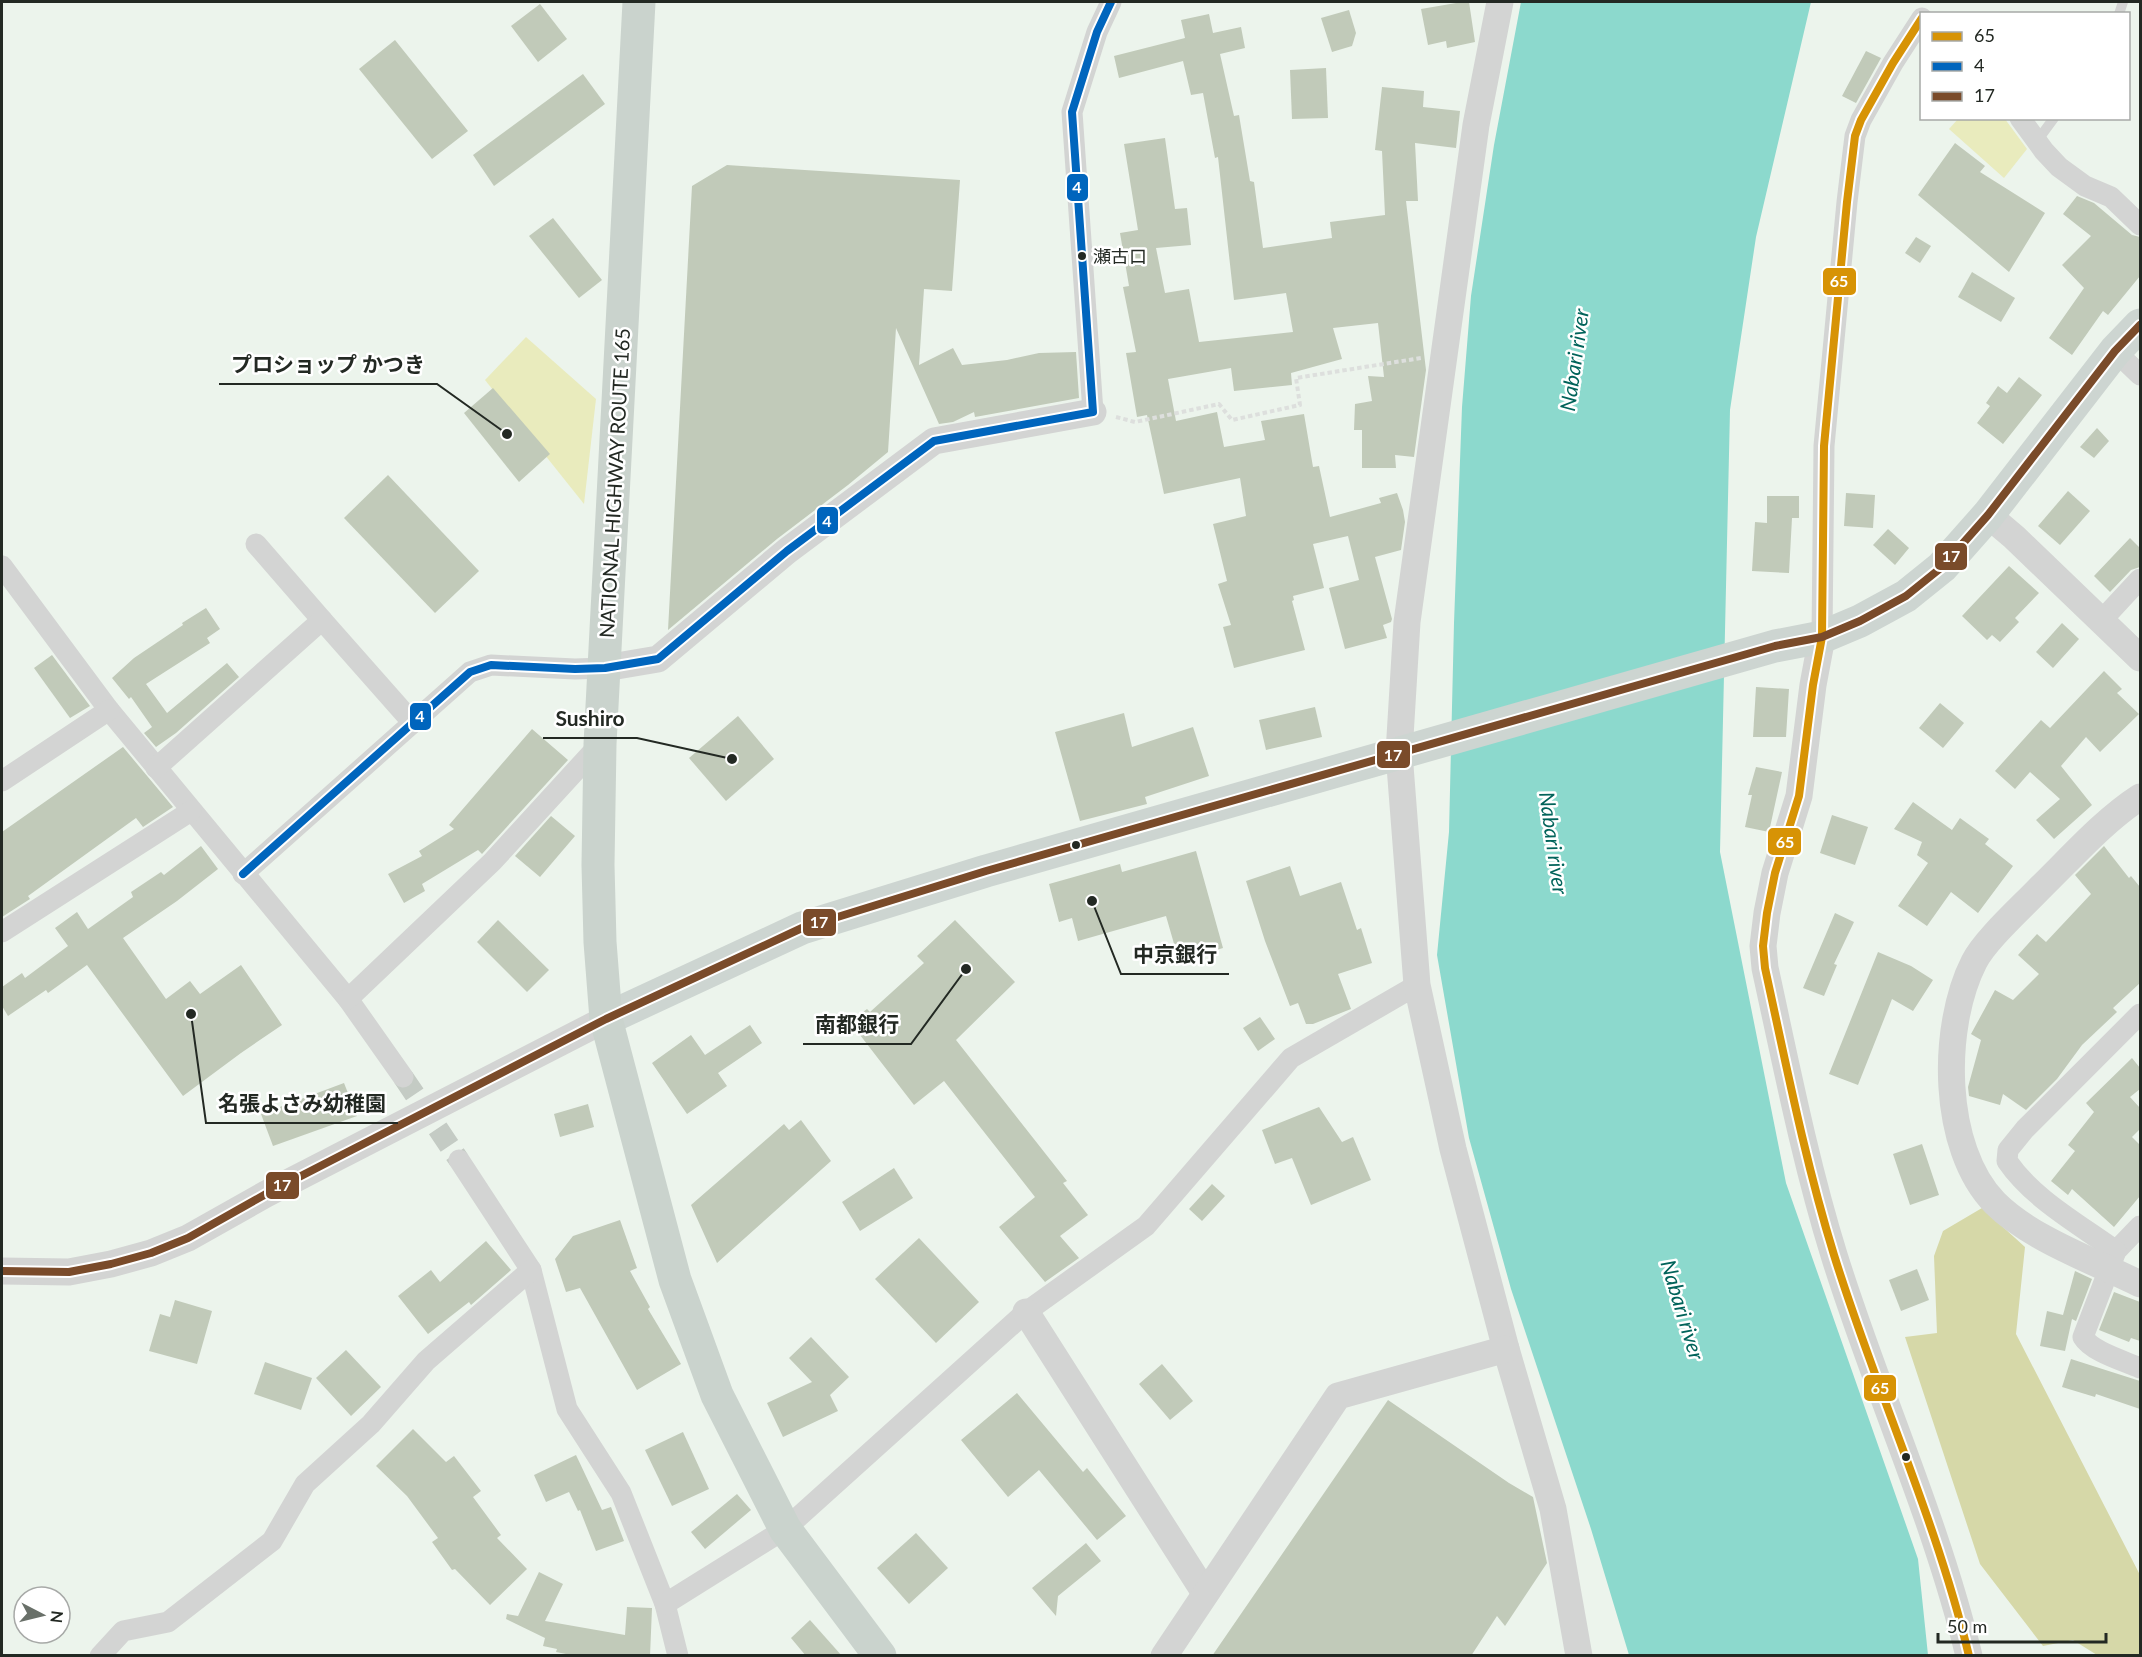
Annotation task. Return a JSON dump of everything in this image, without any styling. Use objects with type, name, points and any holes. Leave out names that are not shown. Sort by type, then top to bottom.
[{"type":"highway","name":"NATIONAL HIGHWAY ROUTE 165","points":[[639,2],[600,744],[598,866],[600,942],[606,1019],[675,1280],[717,1395],[785,1529],[879,1656]]},
{"type":"main road","points":[[606,1019],[802,928],[977,874],[1408,750],[1774,646],[1822,637],[1860,621],[1906,596],[1942,567],[1988,515],[2115,351],[2140,325]]},
{"type":"street","points":[[243,874],[470,672],[490,665],[605,668],[658,659],[787,551],[934,441],[1093,412],[1072,112],[1097,32],[1111,2]]},
{"type":"street","points":[[1500,2],[1476,125],[1407,622],[1408,750],[1417,985],[1453,1149],[1506,1348],[1553,1509],[1579,1656]]},
{"type":"street","points":[[1920,23],[1893,63],[1861,120],[1855,136],[1824,446],[1822,637],[1813,685],[1799,796],[1775,873],[1763,946],[1765,968],[1795,1107],[1835,1256],[1954,1597],[1969,1656]]},
{"type":"street","points":[[2021,120],[2044,151],[2060,167],[2085,186],[2111,197],[2140,225]]},
{"type":"street","points":[[2115,351],[2140,375]]},
{"type":"street","points":[[1988,515],[2140,658]]},
{"type":"street","points":[[256,544],[413,723]]},
{"type":"street","points":[[2,566],[109,710],[348,999],[403,1077]]},
{"type":"street","points":[[2101,621],[2140,579]]},
{"type":"street","points":[[156,768],[322,620]]},
{"type":"street","points":[[2,782],[109,710]]},
{"type":"street","points":[[348,999],[492,862],[600,744]]},
{"type":"street","points":[[2113,1260],[2064,1249],[2007,1214],[1982,1188],[1962,1146],[1952,1083],[1953,1045],[1956,1012],[1974,960],[1999,930],[2107,822],[2140,797]]},
{"type":"street","points":[[2,932],[191,811]]},
{"type":"street","points":[[665,1604],[785,1529],[1026,1312],[1146,1226],[1291,1058],[1417,985]]},
{"type":"street","points":[[2140,1014],[2025,1129],[2008,1150],[2007,1161],[2018,1176],[2140,1284]]},
{"type":"street","points":[[2,1271],[69,1272],[111,1264],[151,1253],[179,1242],[266,1194],[606,1019]]},
{"type":"street","points":[[459,1160],[531,1270],[567,1409],[621,1493],[665,1604],[678,1656]]},
{"type":"street","points":[[2140,1226],[2113,1260],[2084,1337],[2087,1342],[2098,1349],[2140,1368]]},
{"type":"street","points":[[100,1656],[123,1631],[168,1622],[272,1541],[305,1484],[371,1424],[426,1361],[531,1270]]},
{"type":"street","points":[[1026,1312],[1205,1593]]},
{"type":"street","points":[[1164,1656],[1338,1396],[1506,1348]]},
{"type":"lane","points":[[2037,141],[2053,120]]},
{"type":"path","points":[[1093,412],[1135,422],[1219,404],[1232,420],[1300,405],[1296,378],[1443,355]]},
{"type":"green space","points":[[1957,120],[2006,120],[2027,149],[2004,178],[1949,129]]},
{"type":"green space","points":[[526,337],[596,399],[584,504],[485,380]]},
{"type":"green space","points":[[1982,1208],[2025,1247],[2016,1334],[2140,1575],[2140,1655],[2097,1655],[2073,1640],[2043,1646],[1980,1564],[1905,1337],[1937,1333],[1934,1256],[1943,1231]]},
{"type":"water","name":"Nabari river","points":[[1521,2],[1811,2],[1756,237],[1730,410],[1720,852],[1786,1183],[1918,1559],[1928,1655],[1629,1655],[1591,1529],[1511,1289],[1469,1138],[1437,955],[1449,832],[1462,407],[1471,296],[1494,145]]},
{"type":"building","points":[[1469,2],[1475,42],[1447,48],[1446,41],[1428,45],[1421,9]]},
{"type":"building","points":[[540,4],[567,39],[538,62],[511,26]]},
{"type":"building","points":[[1349,10],[1356,33],[1352,46],[1332,52],[1321,18]]},
{"type":"building","points":[[1209,14],[1213,33],[1241,27],[1245,48],[1220,54],[1234,116],[1239,115],[1250,181],[1254,182],[1263,248],[1332,238],[1330,222],[1385,215],[1382,151],[1375,150],[1382,87],[1424,91],[1423,107],[1460,111],[1456,148],[1415,143],[1418,201],[1406,201],[1426,370],[1414,457],[1395,455],[1396,468],[1362,468],[1362,430],[1354,430],[1355,404],[1372,401],[1368,376],[1384,377],[1378,323],[1333,328],[1342,359],[1291,373],[1292,385],[1234,391],[1231,368],[1168,379],[1176,421],[1217,412],[1224,447],[1265,440],[1261,421],[1304,414],[1313,467],[1319,466],[1330,517],[1381,503],[1379,498],[1397,493],[1403,510],[1405,522],[1401,550],[1375,557],[1392,619],[1391,622],[1383,625],[1387,638],[1345,649],[1329,588],[1359,580],[1348,536],[1313,544],[1324,588],[1293,596],[1292,601],[1305,650],[1234,668],[1223,627],[1231,625],[1218,584],[1227,581],[1213,524],[1246,516],[1240,478],[1164,494],[1147,415],[1137,417],[1126,353],[1136,352],[1123,287],[1129,286],[1120,233],[1138,230],[1124,144],[1165,138],[1175,209],[1187,208],[1191,245],[1156,248],[1165,293],[1189,289],[1199,342],[1293,332],[1286,293],[1234,300],[1218,157],[1215,158],[1203,93],[1191,95],[1183,61],[1119,78],[1114,56],[1185,38],[1181,20]]},
{"type":"building","points":[[395,40],[468,131],[432,159],[359,69]]},
{"type":"building","points":[[1866,51],[1881,58],[1856,103],[1842,96]]},
{"type":"building","points":[[1326,68],[1328,118],[1292,119],[1290,70]]},
{"type":"building","points":[[583,74],[605,104],[494,186],[473,155]]},
{"type":"building","points":[[1955,143],[1985,166],[1980,172],[2045,213],[2009,272],[1918,195]]},
{"type":"building","points":[[727,165],[960,180],[952,291],[924,289],[919,365],[953,348],[962,365],[1007,360],[1039,353],[1076,352],[1079,398],[975,417],[974,412],[953,422],[939,424],[896,328],[888,452],[777,539],[668,630],[692,186]]},
{"type":"building","points":[[2077,196],[2094,203],[2132,235],[2140,237],[2140,276],[2108,315],[2103,311],[2072,355],[2049,338],[2084,288],[2062,265],[2091,236],[2063,214]]},
{"type":"building","points":[[553,218],[602,280],[579,298],[529,236]]},
{"type":"building","points":[[1916,237],[1931,246],[1920,263],[1905,253]]},
{"type":"building","points":[[1972,272],[2015,298],[2001,322],[1958,297]]},
{"type":"building","points":[[2019,377],[2042,395],[2003,444],[1977,423],[1990,406],[1986,403],[1998,386],[2007,393]]},
{"type":"building","points":[[493,388],[550,454],[519,482],[464,413]]},
{"type":"building","points":[[2097,428],[2109,441],[2094,458],[2080,447]]},
{"type":"building","points":[[388,475],[479,571],[435,613],[344,518]]},
{"type":"building","points":[[2068,491],[2090,511],[2060,545],[2038,526]]},
{"type":"building","points":[[1846,493],[1875,495],[1873,528],[1844,526]]},
{"type":"building","points":[[1767,496],[1799,496],[1799,518],[1792,518],[1789,573],[1752,571],[1755,522],[1767,523]]},
{"type":"building","points":[[1888,529],[1909,548],[1895,565],[1873,545]]},
{"type":"building","points":[[2130,538],[2140,548],[2140,567],[2131,570],[2110,592],[2094,576]]},
{"type":"building","points":[[2009,566],[2039,593],[2015,618],[2019,622],[2000,642],[1992,635],[1987,640],[1962,616]]},
{"type":"building","points":[[206,608],[220,629],[207,638],[210,643],[146,684],[167,713],[227,663],[239,677],[176,733],[156,747],[144,733],[152,727],[131,697],[129,699],[112,678],[134,658]]},
{"type":"building","points":[[2062,623],[2079,639],[2053,668],[2036,652]]},
{"type":"building","points":[[52,655],[90,706],[70,718],[34,668]]},
{"type":"building","points":[[2104,671],[2122,689],[2117,693],[2139,714],[2100,752],[2086,737],[2061,766],[2092,805],[2054,839],[2036,820],[2060,799],[2030,772],[2015,789],[1995,771],[2041,720],[2050,728]]},
{"type":"building","points":[[1756,687],[1789,689],[1786,737],[1753,737]]},
{"type":"building","points":[[1940,703],[1964,723],[1943,748],[1919,728]]},
{"type":"building","points":[[1315,707],[1322,737],[1266,750],[1259,720]]},
{"type":"building","points":[[1124,713],[1132,747],[1193,727],[1209,776],[1145,797],[1147,804],[1080,821],[1055,732]]},
{"type":"building","points":[[738,716],[774,759],[726,801],[689,758]]},
{"type":"building","points":[[532,729],[568,760],[482,854],[478,850],[422,884],[425,891],[404,903],[388,874],[422,856],[419,851],[454,829],[449,825]]},
{"type":"building","points":[[123,747],[173,807],[143,827],[136,818],[28,896],[30,899],[2,917],[2,832]]},
{"type":"building","points":[[1756,767],[1782,772],[1769,832],[1745,827],[1752,795],[1748,795]]},
{"type":"building","points":[[1913,802],[1952,830],[1960,818],[1989,839],[1985,844],[2013,866],[1978,913],[1951,892],[1927,926],[1898,906],[1928,863],[1917,855],[1922,842],[1894,829]]},
{"type":"building","points":[[1832,815],[1868,827],[1855,865],[1820,853]]},
{"type":"building","points":[[551,816],[575,836],[540,877],[515,856]]},
{"type":"building","points":[[201,846],[218,869],[123,938],[166,999],[190,981],[200,994],[241,965],[282,1025],[183,1096],[87,965],[48,993],[46,990],[8,1016],[2,1006],[2,987],[22,973],[25,978],[68,946],[55,928],[77,912],[88,929],[133,897],[131,892],[161,872],[164,875]]},
{"type":"building","points":[[2104,846],[2129,878],[2131,876],[2140,887],[2140,983],[2113,1008],[2117,1012],[2082,1045],[2057,1079],[2026,1110],[2003,1094],[2000,1105],[1969,1096],[1968,1087],[1981,1040],[1971,1034],[1995,990],[2013,1000],[2039,974],[2018,955],[2037,934],[2046,942],[2091,894],[2075,875]]},
{"type":"building","points":[[1196,851],[1223,948],[1179,961],[1166,916],[1078,941],[1072,918],[1059,922],[1049,884],[1120,864],[1122,872]]},
{"type":"building","points":[[1290,866],[1300,896],[1341,882],[1357,930],[1361,928],[1372,963],[1338,974],[1351,1009],[1313,1024],[1306,1024],[1298,1003],[1290,1006],[1265,941],[1246,881]]},
{"type":"building","points":[[1835,913],[1854,922],[1834,964],[1837,965],[1824,996],[1803,988]]},
{"type":"building","points":[[498,920],[549,970],[527,992],[477,942]]},
{"type":"building","points":[[955,920],[1015,982],[956,1040],[1067,1181],[1063,1183],[1088,1215],[1060,1236],[1079,1258],[1045,1282],[999,1227],[1035,1197],[944,1081],[914,1105],[850,1022],[867,1009],[870,1012],[924,963],[917,956]]},
{"type":"building","points":[[1878,952],[1911,966],[1933,980],[1913,1011],[1892,999],[1858,1085],[1829,1074]]},
{"type":"building","points":[[1260,1017],[1275,1039],[1258,1051],[1243,1028]]},
{"type":"building","points":[[750,1025],[762,1043],[718,1073],[727,1086],[687,1114],[652,1063],[691,1035],[705,1055]]},
{"type":"building","points":[[2132,1058],[2140,1068],[2140,1089],[2130,1097],[2140,1108],[2140,1129],[2132,1137],[2140,1145],[2140,1196],[2114,1227],[2072,1189],[2068,1195],[2051,1181],[2075,1151],[2068,1145],[2094,1112],[2086,1103]]},
{"type":"building","points":[[344,1083],[357,1116],[273,1146],[261,1114]]},
{"type":"building","points":[[588,1104],[594,1127],[560,1137],[554,1114]]},
{"type":"building","points":[[1319,1107],[1342,1142],[1353,1137],[1371,1180],[1311,1205],[1292,1158],[1275,1164],[1262,1130]]},
{"type":"building","points":[[801,1120],[831,1161],[717,1263],[691,1205],[784,1124],[789,1130]]},
{"type":"building","points":[[1922,1144],[1939,1195],[1910,1205],[1893,1154]]},
{"type":"building","points":[[894,1168],[913,1198],[860,1231],[842,1202]]},
{"type":"building","points":[[1212,1184],[1225,1196],[1202,1221],[1189,1209]]},
{"type":"building","points":[[620,1220],[637,1268],[630,1271],[650,1307],[648,1309],[681,1364],[637,1390],[580,1288],[566,1292],[555,1259],[573,1236]]},
{"type":"building","points":[[919,1238],[979,1302],[936,1343],[875,1279]]},
{"type":"building","points":[[486,1241],[511,1270],[471,1305],[469,1302],[428,1334],[398,1296],[431,1270],[440,1282]]},
{"type":"building","points":[[1917,1269],[1929,1300],[1901,1311],[1889,1280]]},
{"type":"building","points":[[2075,1271],[2092,1279],[2076,1321],[2072,1319],[2065,1351],[2040,1346],[2047,1311],[2063,1315]]},
{"type":"building","points":[[2114,1292],[2140,1302],[2140,1341],[2131,1338],[2129,1342],[2099,1330]]},
{"type":"building","points":[[175,1300],[212,1311],[197,1364],[149,1351],[160,1314],[170,1317]]},
{"type":"building","points":[[811,1337],[849,1377],[830,1395],[838,1411],[783,1437],[767,1403],[812,1382],[789,1358]]},
{"type":"building","points":[[346,1350],[381,1387],[351,1416],[316,1378]]},
{"type":"building","points":[[2071,1359],[2140,1381],[2140,1409],[2096,1394],[2095,1397],[2062,1387]]},
{"type":"building","points":[[265,1362],[312,1378],[301,1410],[254,1394]]},
{"type":"building","points":[[1162,1364],[1193,1401],[1170,1420],[1139,1384]]},
{"type":"building","points":[[1017,1393],[1083,1472],[1087,1468],[1126,1516],[1097,1540],[1039,1470],[1008,1497],[961,1440]]},
{"type":"building","points":[[1388,1400],[1533,1497],[1547,1563],[1505,1626],[1497,1616],[1471,1656],[1212,1656]]},
{"type":"building","points":[[413,1429],[446,1462],[454,1456],[481,1491],[473,1497],[501,1535],[497,1538],[527,1569],[490,1605],[455,1569],[452,1570],[432,1542],[438,1538],[407,1496],[376,1466]]},
{"type":"building","points":[[683,1432],[709,1489],[672,1506],[645,1450]]},
{"type":"building","points":[[576,1455],[602,1510],[611,1507],[624,1541],[596,1551],[580,1510],[578,1511],[569,1492],[546,1502],[534,1475]]},
{"type":"building","points":[[737,1494],[751,1510],[705,1549],[691,1532]]},
{"type":"building","points":[[916,1533],[948,1568],[909,1604],[877,1568]]},
{"type":"building","points":[[1086,1543],[1101,1561],[1058,1596],[1056,1616],[1032,1588]]},
{"type":"building","points":[[539,1572],[563,1584],[545,1621],[625,1635],[627,1607],[652,1608],[650,1656],[602,1654],[601,1656],[576,1656],[556,1652],[557,1649],[543,1646],[545,1638],[506,1619],[507,1614],[518,1616]]},
{"type":"building","points":[[810,1620],[842,1656],[806,1656],[791,1638]]},
{"type":"tunnel","points":[[403,1077],[459,1160]]},
{"type":"transit line","name":"4","points":[[243,874],[470,672],[491,665],[605,668],[658,659],[787,551],[934,441],[1093,412],[1072,112],[1097,32],[1111,2]]},
{"type":"transit line","name":"65","points":[[1920,21],[1893,63],[1861,120],[1855,136],[1824,446],[1822,637],[1813,685],[1799,796],[1775,873],[1763,946],[1765,968],[1788,1076],[1834,1255],[1940,1555],[1969,1656]]},
{"type":"transit line","name":"17","points":[[2,1271],[69,1272],[151,1253],[188,1238],[266,1194],[606,1019],[802,928],[986,871],[1775,646],[1822,637],[1860,621],[1906,596],[1942,567],[1988,515],[2115,351],[2140,325]]},
{"type":"place","name":"瀬古口","points":[[1082,256]]},
{"type":"place","name":"プロショップ かつき","points":[[507,434]]},
{"type":"place","name":"Sushiro","points":[[732,759]]},
{"type":"place","name":"中京銀行","points":[[1092,901]]},
{"type":"place","name":"南都銀行","points":[[966,969]]},
{"type":"place","name":"名張よさみ幼稚園","points":[[191,1014]]}]
